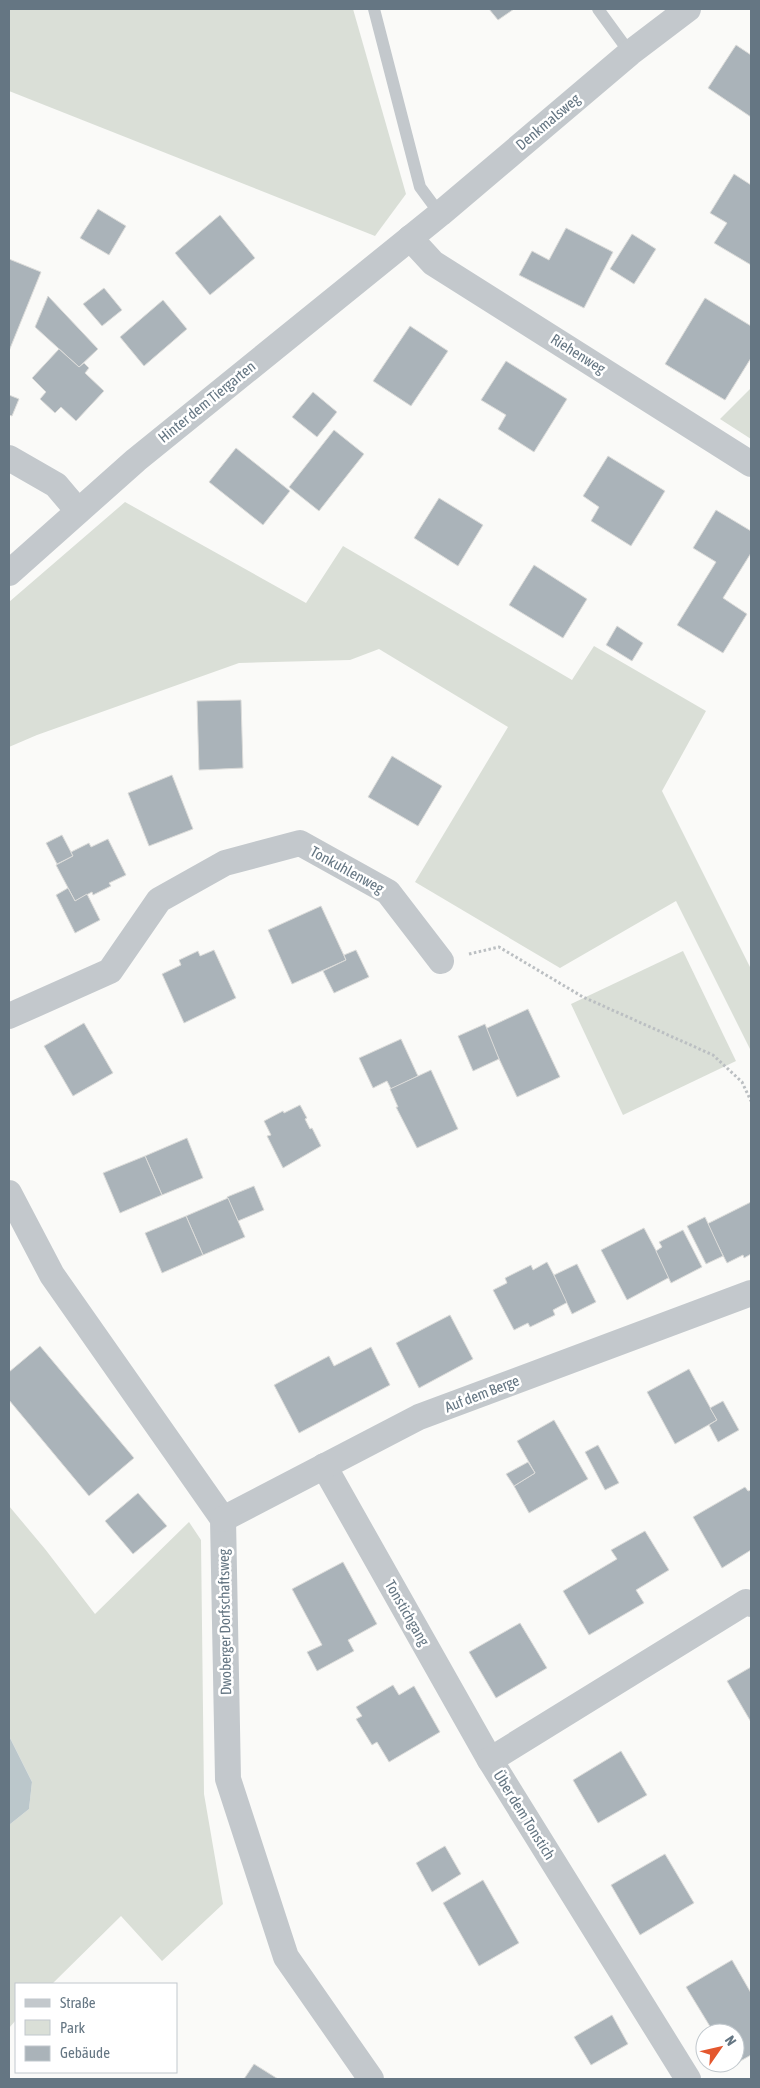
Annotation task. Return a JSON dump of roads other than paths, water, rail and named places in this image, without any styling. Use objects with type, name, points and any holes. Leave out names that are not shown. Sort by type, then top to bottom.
[{"type":"street","name":"Denkmalsweg","points":[[410,238],[630,53],[688,9]]},
{"type":"street","name":"Riehenweg","points":[[410,238],[433,263],[751,464]]},
{"type":"street","name":"Hinter dem Tiergarten","points":[[9,573],[136,460],[410,238]]},
{"type":"street","points":[[9,458],[56,486],[78,510]]},
{"type":"street","name":"Tonkuhlenweg","points":[[9,1016],[110,971],[159,900],[225,863],[300,843],[388,892],[441,960]]},
{"type":"street","points":[[9,1193],[52,1275],[223,1519]]},
{"type":"street","name":"Auf dem Berge","points":[[223,1519],[419,1417],[751,1293]]},
{"type":"street","name":"Tonstichgang","points":[[324,1466],[490,1760]]},
{"type":"street","name":"Dwoberger Dorfschaftsweg","points":[[223,1519],[228,1780],[286,1957],[370,2079]]},
{"type":"street","name":"Über dem Tonstich","points":[[688,2079],[490,1760],[746,1602],[751,1604]]},
{"type":"lane","points":[[374,9],[420,187],[440,214]]},
{"type":"lane","points":[[598,9],[630,53]]}]
